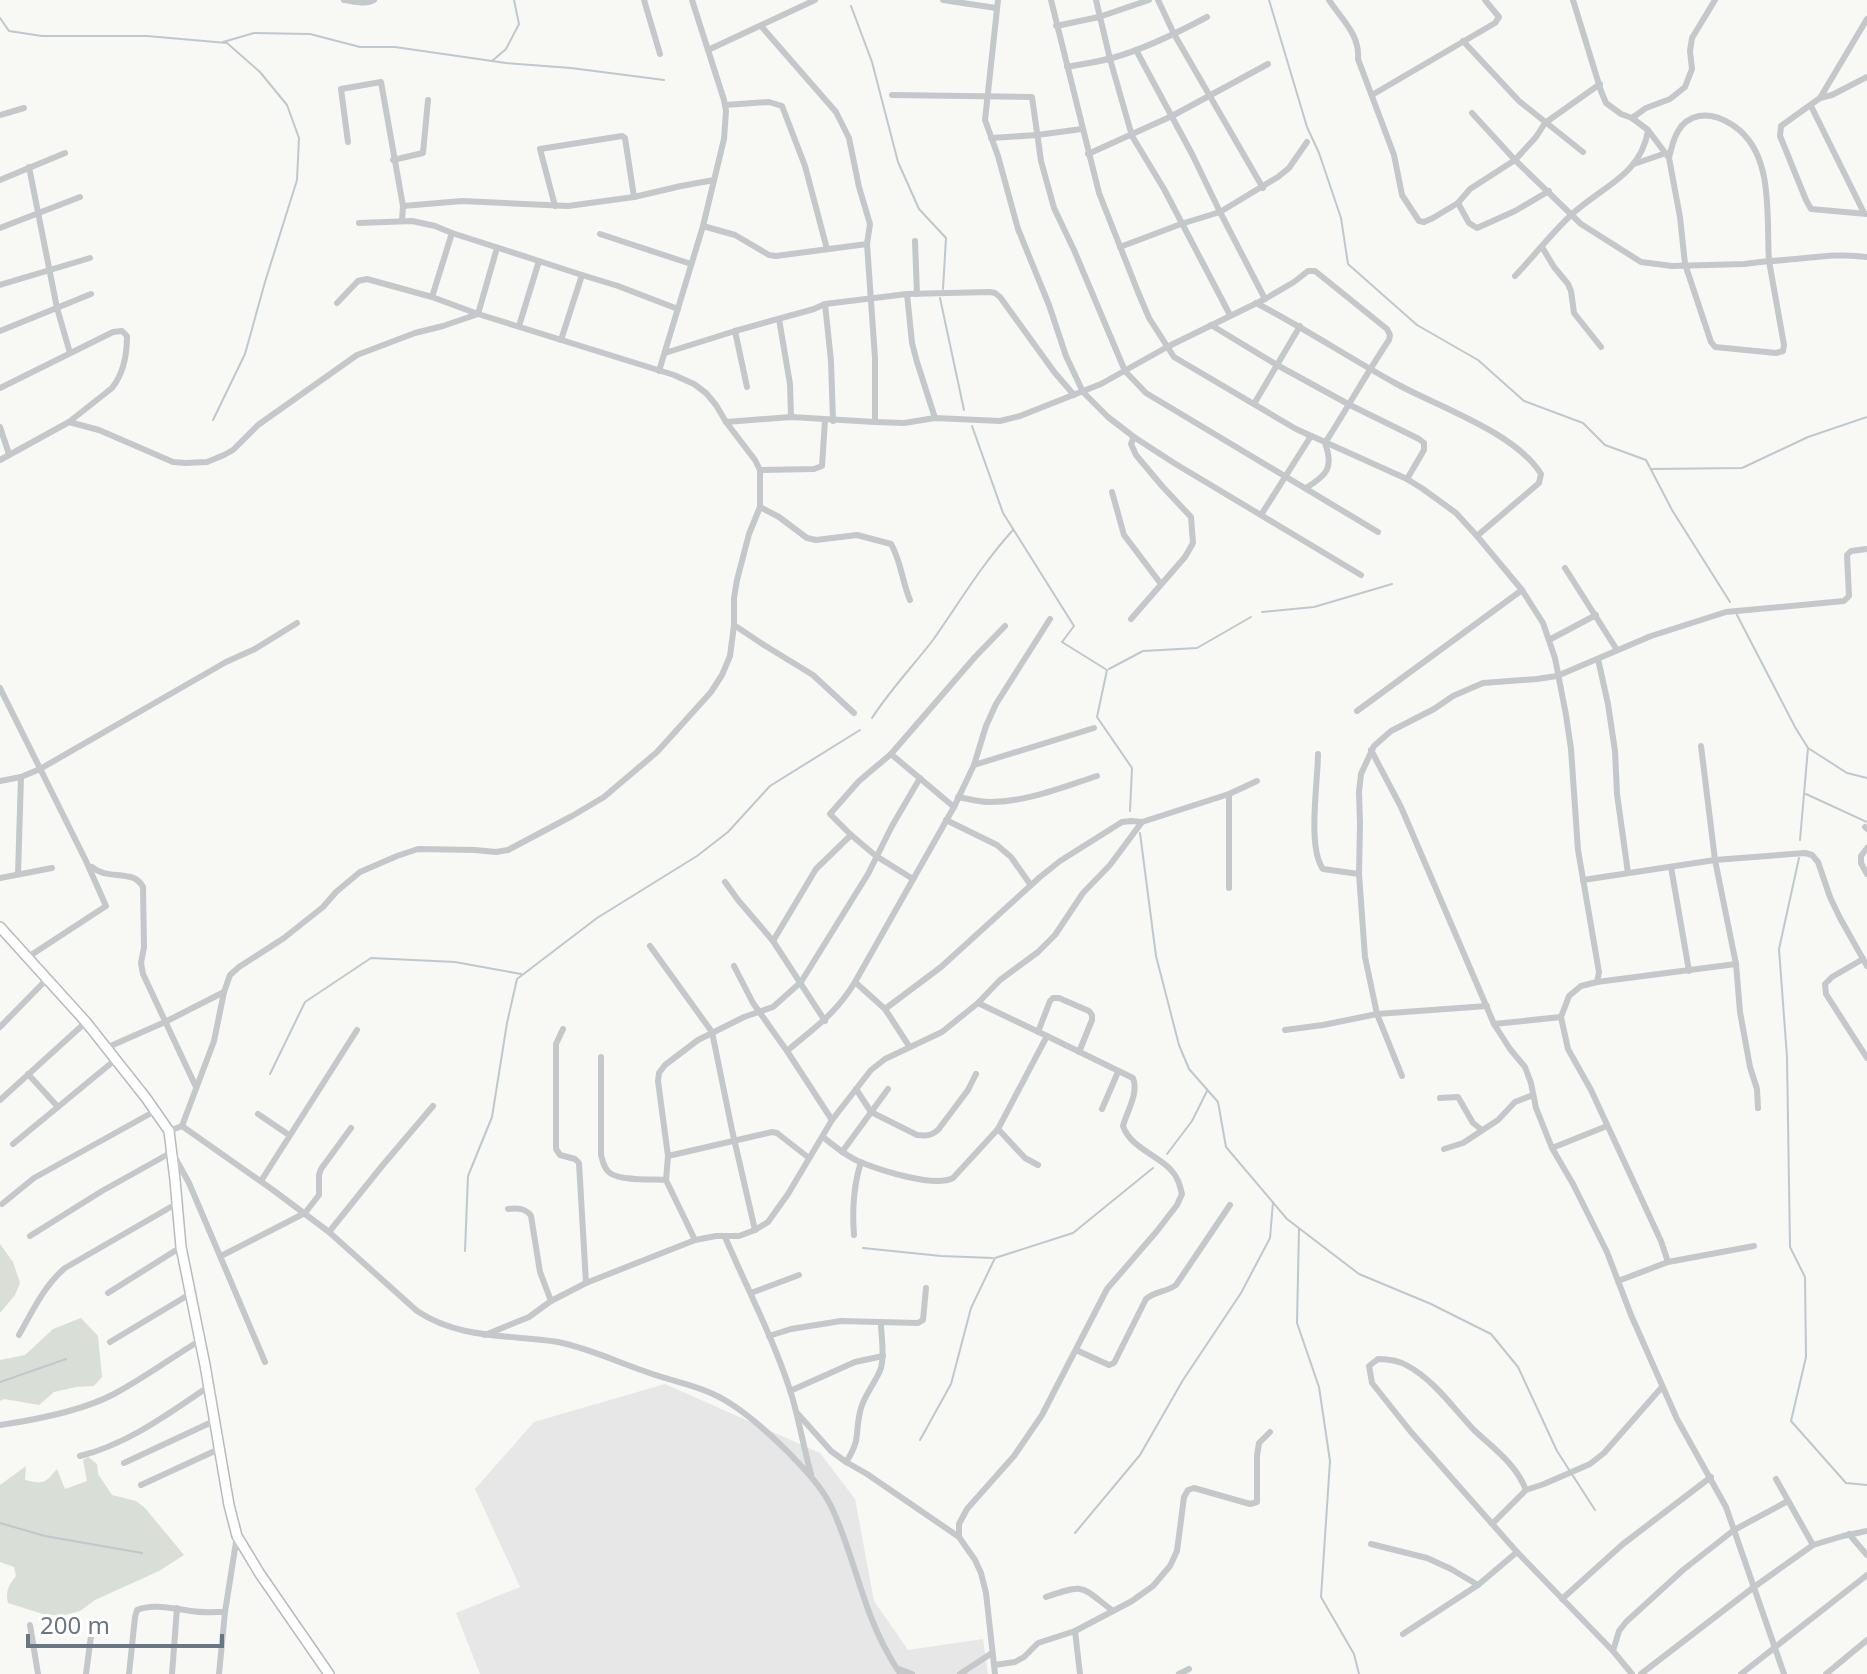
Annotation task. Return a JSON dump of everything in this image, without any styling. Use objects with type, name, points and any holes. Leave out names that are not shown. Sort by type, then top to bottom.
[{"type":"street","points":[[344,0],[374,0]]},
{"type":"street","points":[[644,0],[660,54]]},
{"type":"street","points":[[659,371],[703,226],[724,139],[725,105],[692,0]]},
{"type":"street","points":[[708,50],[815,0]]},
{"type":"street","points":[[943,0],[997,4],[985,120],[1018,229],[1066,356],[1083,392],[1134,437],[1361,575]]},
{"type":"street","points":[[1051,0],[1099,193],[1149,318],[1174,357],[1311,436],[1423,489],[1456,513],[1477,536],[1522,590],[1543,623],[1555,658],[1571,749],[1578,850],[1598,958],[1597,982]]},
{"type":"street","points":[[1096,0],[1132,136],[1164,189],[1230,315]]},
{"type":"street","points":[[1056,26],[1099,17],[1149,0]]},
{"type":"street","points":[[1158,0],[1174,34],[1263,188]]},
{"type":"street","points":[[1329,0],[1355,37],[1359,48],[1358,59],[1394,155],[1402,195],[1419,221],[1433,218],[1458,203],[1470,189],[1515,160],[1545,123],[1600,84]]},
{"type":"street","points":[[1372,95],[1498,21],[1499,17],[1485,0]]},
{"type":"street","points":[[1573,0],[1606,103],[1648,130],[1667,156],[1680,217],[1685,264],[1711,342],[1715,347],[1776,353],[1783,351],[1769,261],[1763,175],[1754,145],[1723,119],[1707,115],[1691,118],[1681,126],[1667,156]]},
{"type":"street","points":[[1632,118],[1646,108],[1670,99],[1685,87],[1692,69],[1692,38],[1715,0]]},
{"type":"street","points":[[1067,67],[1110,59],[1136,50],[1207,17]]},
{"type":"street","points":[[1865,214],[1811,209],[1780,136],[1781,126],[1820,98],[1866,25]]},
{"type":"street","points":[[761,26],[836,112],[845,127],[870,224],[867,244],[872,298],[875,422]]},
{"type":"street","points":[[1463,41],[1519,101],[1583,152]]},
{"type":"street","points":[[1136,50],[1265,299]]},
{"type":"street","points":[[1088,154],[1172,116],[1268,64]]},
{"type":"street","points":[[1820,98],[1867,77]]},
{"type":"street","points":[[348,142],[341,89],[381,82],[403,206],[402,221]]},
{"type":"street","points":[[892,95],[1032,97],[1044,178],[1054,208],[1125,371],[1146,393],[1378,532]]},
{"type":"street","points":[[393,160],[423,153],[428,100]]},
{"type":"street","points":[[725,105],[769,102],[782,106],[799,149],[827,249]]},
{"type":"street","points":[[1811,106],[1865,214]]},
{"type":"street","points":[[0,115],[24,108]]},
{"type":"street","points":[[1472,113],[1571,215],[1641,262],[1661,265],[1744,264],[1837,256],[1867,257]]},
{"type":"street","points":[[991,138],[1082,129]]},
{"type":"street","points":[[1515,276],[1571,215],[1625,174],[1641,153],[1648,130]]},
{"type":"street","points":[[555,206],[540,149],[622,136],[625,138],[634,197]]},
{"type":"street","points":[[1120,247],[1220,212],[1263,188],[1289,168],[1307,142]]},
{"type":"street","points":[[0,180],[65,153]]},
{"type":"street","points":[[1634,164],[1667,156]]},
{"type":"street","points":[[29,167],[57,308],[70,353]]},
{"type":"street","points":[[403,206],[462,201],[555,206],[634,197],[714,180]]},
{"type":"street","points":[[1458,203],[1469,223],[1477,228],[1549,191]]},
{"type":"street","points":[[0,228],[80,197]]},
{"type":"street","points":[[359,223],[423,223],[618,286],[678,309]]},
{"type":"street","points":[[703,226],[735,235],[769,255],[782,256],[867,244]]},
{"type":"street","points":[[432,297],[452,233]]},
{"type":"street","points":[[600,234],[691,264]]},
{"type":"street","points":[[915,241],[917,294]]},
{"type":"street","points":[[1542,247],[1568,284],[1574,313],[1601,347]]},
{"type":"street","points":[[478,314],[497,248]]},
{"type":"street","points":[[0,285],[90,258]]},
{"type":"street","points":[[519,326],[539,261]]},
{"type":"street","points":[[726,422],[791,417],[904,423],[935,418],[1000,421],[1020,416],[1083,392],[1265,299],[1308,271],[1315,271],[1387,329],[1390,335],[1325,443]]},
{"type":"street","points":[[561,340],[582,275]]},
{"type":"street","points":[[169,1131],[182,1126],[214,1041],[230,975],[284,938],[360,872],[418,849],[508,850],[604,797],[657,752],[711,692],[730,656],[737,580],[760,507],[760,470],[706,393],[694,384],[659,371],[432,297],[363,279],[337,303]]},
{"type":"street","points":[[665,353],[825,304],[907,294],[995,293],[1074,395]]},
{"type":"street","points":[[0,331],[91,294]]},
{"type":"street","points":[[907,294],[912,343],[935,418]]},
{"type":"street","points":[[1256,303],[1409,391],[1494,433],[1535,464],[1541,474],[1539,483],[1477,536]]},
{"type":"street","points":[[825,304],[833,421]]},
{"type":"street","points":[[69,422],[99,430],[173,462],[207,462],[233,450],[258,425],[357,355],[478,314]]},
{"type":"street","points":[[779,319],[790,384],[791,417]]},
{"type":"street","points":[[1211,325],[1277,365],[1419,439],[1424,443],[1424,450],[1407,479]]},
{"type":"street","points":[[1254,404],[1300,326]]},
{"type":"street","points":[[0,388],[118,330],[126,333],[125,362],[112,388],[69,422],[0,460]]},
{"type":"street","points":[[735,331],[747,387]]},
{"type":"street","points":[[760,470],[814,469],[822,466],[825,420]]},
{"type":"street","points":[[0,427],[9,454]]},
{"type":"street","points":[[1261,515],[1311,436]]},
{"type":"street","points":[[1131,619],[1185,557],[1193,543],[1191,517],[1136,455],[1131,444],[1134,437]]},
{"type":"street","points":[[1306,488],[1323,476],[1329,465],[1330,456],[1325,443]]},
{"type":"street","points":[[1112,492],[1124,535],[1161,584]]},
{"type":"street","points":[[760,507],[807,538],[816,540],[857,535],[891,544],[899,558],[902,581],[910,600]]},
{"type":"street","points":[[1402,1076],[1377,1014],[1365,957],[1359,874],[1359,792],[1361,774],[1371,750],[1391,731],[1468,688],[1483,683],[1557,676],[1651,636],[1726,612],[1844,601],[1849,596],[1847,555],[1857,549],[1867,549]]},
{"type":"street","points":[[1565,568],[1617,650]]},
{"type":"street","points":[[1357,711],[1522,590]]},
{"type":"street","points":[[1549,640],[1596,615]]},
{"type":"street","points":[[787,1051],[825,1021],[855,982],[954,807],[974,765],[996,704],[1050,619]]},
{"type":"street","points":[[0,781],[40,769],[297,623]]},
{"type":"street","points":[[734,625],[813,675],[854,713]]},
{"type":"street","points":[[913,879],[876,856],[830,814],[859,781],[891,754],[1005,626]]},
{"type":"street","points":[[1598,659],[1615,751],[1628,873]]},
{"type":"street","points":[[1,692],[106,906],[28,957]]},
{"type":"street","points":[[974,765],[1094,728]]},
{"type":"street","points":[[1701,746],[1715,860],[1736,964],[1740,1012],[1757,1089],[1758,1108]]},
{"type":"street","points":[[1371,750],[1407,821],[1494,1024],[1525,1067],[1539,1118],[1607,1252],[1662,1387],[1726,1507],[1784,1674]]},
{"type":"street","points":[[891,754],[954,807]]},
{"type":"street","points":[[1318,754],[1315,851],[1318,863],[1323,869],[1359,874]]},
{"type":"street","points":[[958,797],[987,803],[1008,801],[1097,776]]},
{"type":"street","points":[[18,874],[21,777]]},
{"type":"street","points":[[695,1240],[666,1180],[668,1156],[659,1073],[698,1040],[744,1017],[773,1007],[801,982],[920,778]]},
{"type":"street","points":[[885,1009],[941,967],[1030,884],[1122,822],[1142,822],[1229,794],[1257,781]]},
{"type":"street","points":[[1229,794],[1229,888]]},
{"type":"street","points":[[946,820],[997,845],[1011,857],[1030,884]]},
{"type":"street","points":[[485,1335],[529,1317],[551,1301],[586,1283],[695,1240],[739,1236],[768,1222],[832,1120],[871,1070],[909,1046],[942,1032],[978,1003],[1000,980],[1038,952],[1055,935],[1083,893],[1110,865],[1142,822]]},
{"type":"street","points":[[773,941],[816,869],[851,835]]},
{"type":"street","points":[[1867,848],[1861,856],[1861,863],[1867,874]]},
{"type":"street","points":[[1583,880],[1715,860],[1812,855],[1818,862],[1830,897],[1865,962],[1832,977],[1825,984],[1826,994],[1867,1058]]},
{"type":"street","points":[[86,861],[102,875],[135,877],[143,887],[144,947],[141,967],[196,1087]]},
{"type":"street","points":[[1671,867],[1689,971]]},
{"type":"street","points":[[0,878],[52,868]]},
{"type":"street","points":[[725,882],[773,941],[825,1021]]},
{"type":"street","points":[[0,927],[86,1022],[169,1131],[181,1247],[237,1536],[329,1674]]},
{"type":"street","points":[[650,946],[712,1032],[755,1230]]},
{"type":"street","points":[[1668,1262],[1591,1090],[1568,1049],[1561,1017],[1569,996],[1581,986],[1736,964]]},
{"type":"street","points":[[734,966],[760,1012],[832,1120]]},
{"type":"street","points":[[0,1027],[47,979]]},
{"type":"street","points":[[855,982],[885,1009],[909,1046]]},
{"type":"street","points":[[106,1048],[224,992]]},
{"type":"street","points":[[1038,1032],[1053,998],[1089,1011],[1092,1020],[1079,1052]]},
{"type":"street","points":[[959,1537],[959,1524],[967,1509],[1025,1442],[1042,1415],[1107,1289],[1157,1231],[1182,1194],[1171,1169],[1124,1132],[1123,1126],[1135,1091],[1133,1078],[978,1003]]},
{"type":"street","points":[[1285,1030],[1377,1014],[1487,1006]]},
{"type":"street","points":[[1494,1024],[1561,1017]]},
{"type":"street","points":[[0,1100],[86,1022]]},
{"type":"street","points":[[563,1029],[556,1044],[556,1149],[560,1155],[572,1157],[579,1163],[586,1283]]},
{"type":"street","points":[[261,1181],[357,1030]]},
{"type":"street","points":[[823,1137],[861,1162],[902,1175],[945,1182],[962,1170],[998,1129],[1047,1036]]},
{"type":"street","points":[[601,1057],[603,1165],[617,1177],[666,1180]]},
{"type":"street","points":[[13,1144],[115,1060]]},
{"type":"street","points":[[1102,1109],[1118,1072]]},
{"type":"street","points":[[28,1074],[58,1107]]},
{"type":"street","points":[[856,1089],[871,1112],[917,1135],[933,1134],[968,1090],[976,1074]]},
{"type":"street","points":[[842,1152],[888,1089]]},
{"type":"street","points":[[1444,1149],[1463,1143],[1498,1120],[1515,1102],[1533,1095]]},
{"type":"street","points":[[1440,1098],[1458,1097],[1473,1123],[1482,1130]]},
{"type":"street","points":[[329,1232],[433,1106]]},
{"type":"street","points":[[2,1204],[34,1178],[155,1111]]},
{"type":"street","points":[[258,1114],[289,1135]]},
{"type":"street","points":[[182,1126],[305,1213],[417,1311],[444,1326],[485,1335],[559,1342],[590,1350],[713,1393],[735,1406],[812,1477],[830,1506],[878,1635],[898,1671],[912,1674]]},
{"type":"street","points":[[1552,1148],[1607,1126]]},
{"type":"street","points":[[221,1256],[305,1213],[319,1195],[321,1169],[351,1128]]},
{"type":"street","points":[[998,1129],[1025,1158],[1038,1165]]},
{"type":"street","points":[[668,1156],[772,1132],[809,1158]]},
{"type":"street","points":[[30,1236],[172,1152]]},
{"type":"street","points":[[172,1152],[189,1183],[265,1362]]},
{"type":"street","points":[[854,1235],[854,1183],[861,1162]]},
{"type":"street","points":[[19,1335],[53,1278],[176,1204]]},
{"type":"street","points":[[1076,1350],[1109,1365],[1114,1363],[1146,1299],[1176,1285],[1230,1205]]},
{"type":"street","points":[[508,1209],[524,1210],[531,1216],[540,1272],[551,1301]]},
{"type":"street","points":[[725,1237],[790,1391],[812,1477]]},
{"type":"street","points":[[1618,1281],[1668,1262],[1754,1246]]},
{"type":"street","points":[[108,1293],[181,1247]]},
{"type":"street","points":[[751,1293],[799,1275]]},
{"type":"street","points":[[769,1336],[841,1321],[918,1323],[923,1320],[926,1288]]},
{"type":"street","points":[[110,1342],[190,1294]]},
{"type":"street","points":[[846,1462],[859,1438],[861,1406],[880,1370],[883,1356],[881,1323]]},
{"type":"street","points":[[0,1425],[43,1417],[114,1394],[199,1341]]},
{"type":"street","points":[[790,1391],[844,1366],[883,1356]]},
{"type":"street","points":[[1526,1490],[1507,1460],[1472,1428],[1428,1380],[1405,1364],[1393,1360],[1378,1359],[1369,1366],[1377,1390],[1411,1432],[1517,1552],[1632,1674]]},
{"type":"street","points":[[80,1456],[124,1440],[208,1387]]},
{"type":"street","points":[[1492,1524],[1526,1490],[1590,1464],[1604,1453],[1662,1387]]},
{"type":"street","points":[[796,1412],[831,1451],[959,1537],[981,1573],[995,1674]]},
{"type":"street","points":[[124,1463],[214,1421]]},
{"type":"street","points":[[994,1665],[1015,1662],[1038,1643],[1075,1631],[1132,1601],[1153,1586],[1170,1566],[1177,1551],[1184,1497],[1188,1490],[1194,1488],[1250,1504],[1257,1502],[1259,1443],[1270,1432]]},
{"type":"street","points":[[141,1485],[219,1449]]},
{"type":"street","points":[[1562,1599],[1623,1544],[1711,1477]]},
{"type":"street","points":[[1776,1479],[1813,1545]]},
{"type":"street","points":[[1613,1651],[1619,1631],[1626,1622],[1683,1570],[1734,1530],[1788,1501]]},
{"type":"street","points":[[1641,1674],[1813,1545],[1867,1531]]},
{"type":"street","points":[[1849,1534],[1867,1555]]},
{"type":"street","points":[[219,1674],[237,1536]]},
{"type":"street","points":[[1371,1544],[1427,1558],[1478,1585]]},
{"type":"street","points":[[1403,1634],[1478,1585],[1517,1552]]},
{"type":"street","points":[[1741,1674],[1867,1575]]},
{"type":"street","points":[[1046,1597],[1075,1587],[1084,1589],[1113,1611]]},
{"type":"street","points":[[129,1674],[137,1610],[145,1607],[225,1612]]},
{"type":"street","points":[[172,1674],[177,1608]]},
{"type":"street","points":[[30,1625],[38,1674]]},
{"type":"street","points":[[86,1674],[90,1629]]},
{"type":"street","points":[[1075,1631],[1080,1674]]},
{"type":"street","points":[[1826,1674],[1867,1640]]},
{"type":"street","points":[[960,1674],[992,1653]]},
{"type":"street","points":[[1179,1674],[1189,1669]]},
{"type":"shaded area","points":[[0,1244],[13,1262],[20,1283],[15,1295],[0,1313]]},
{"type":"shaded area","points":[[81,1318],[98,1336],[102,1377],[94,1386],[54,1392],[39,1405],[0,1401],[0,1360],[25,1355],[53,1329]]},
{"type":"shaded area","points":[[665,1384],[820,1453],[855,1499],[874,1601],[908,1650],[983,1639],[988,1674],[480,1674],[456,1613],[520,1587],[475,1489],[534,1422]]},
{"type":"shaded area","points":[[88,1457],[97,1464],[98,1474],[112,1495],[136,1501],[145,1508],[184,1555],[159,1571],[95,1600],[80,1611],[61,1616],[43,1614],[8,1603],[8,1588],[16,1576],[14,1567],[0,1562],[0,1485],[26,1466],[25,1480],[36,1482],[47,1480],[57,1469],[65,1489],[87,1481],[83,1460]]},
{"type":"waterway","points":[[492,61],[506,49],[519,24],[514,0]]},
{"type":"waterway","points":[[1269,0],[1307,127],[1341,218],[1348,264],[1417,325],[1478,360],[1524,401],[1583,423],[1605,445],[1646,460],[1672,510],[1730,602]]},
{"type":"waterway","points":[[851,6],[872,62],[898,162],[919,209],[946,238],[943,289]]},
{"type":"waterway","points":[[0,18],[9,31],[42,36],[147,36],[227,43],[260,72],[287,105],[299,138],[297,180],[245,354],[213,420]]},
{"type":"waterway","points":[[223,42],[254,33],[310,34],[360,47],[395,47],[664,80]]},
{"type":"waterway","points":[[940,298],[964,410]]},
{"type":"waterway","points":[[1651,469],[1742,468],[1808,437],[1867,417]]},
{"type":"waterway","points":[[972,426],[1003,513],[1074,626],[1062,642],[1107,670],[1097,717],[1132,768],[1130,811]]},
{"type":"waterway","points":[[872,718],[1013,530]]},
{"type":"waterway","points":[[1262,612],[1314,607],[1392,584]]},
{"type":"waterway","points":[[1737,615],[1808,748],[1800,840]]},
{"type":"waterway","points":[[1109,669],[1143,651],[1197,648],[1251,617]]},
{"type":"waterway","points":[[465,1251],[468,1176],[492,1117],[517,979],[597,918],[697,856],[728,832],[770,786],[860,730]]},
{"type":"waterway","points":[[1808,748],[1847,773],[1867,778]]},
{"type":"waterway","points":[[1806,794],[1867,822]]},
{"type":"waterway","points":[[1140,833],[1156,956],[1179,1045],[1189,1069],[1218,1102],[1226,1147],[1287,1219],[1359,1274],[1431,1304],[1491,1334],[1518,1367],[1557,1451],[1595,1510]]},
{"type":"waterway","points":[[1799,858],[1779,949],[1787,1057],[1790,1247],[1805,1277],[1806,1357],[1791,1421],[1846,1483],[1867,1485]]},
{"type":"waterway","points":[[270,1074],[305,1002],[371,958],[455,962],[521,974]]},
{"type":"waterway","points":[[1167,1154],[1192,1121],[1207,1091]]},
{"type":"waterway","points":[[920,1440],[951,1384],[971,1308],[995,1258],[1073,1233],[1153,1168]]},
{"type":"waterway","points":[[1075,1533],[1140,1455],[1183,1380],[1241,1293],[1270,1238],[1273,1202]]},
{"type":"waterway","points":[[1299,1229],[1297,1323],[1319,1387],[1330,1461],[1321,1597],[1354,1654],[1359,1674]]},
{"type":"waterway","points":[[863,1248],[993,1258]]},
{"type":"waterway","points":[[0,1382],[66,1359]]},
{"type":"waterway","points":[[0,1523],[45,1536],[142,1553]]}]
